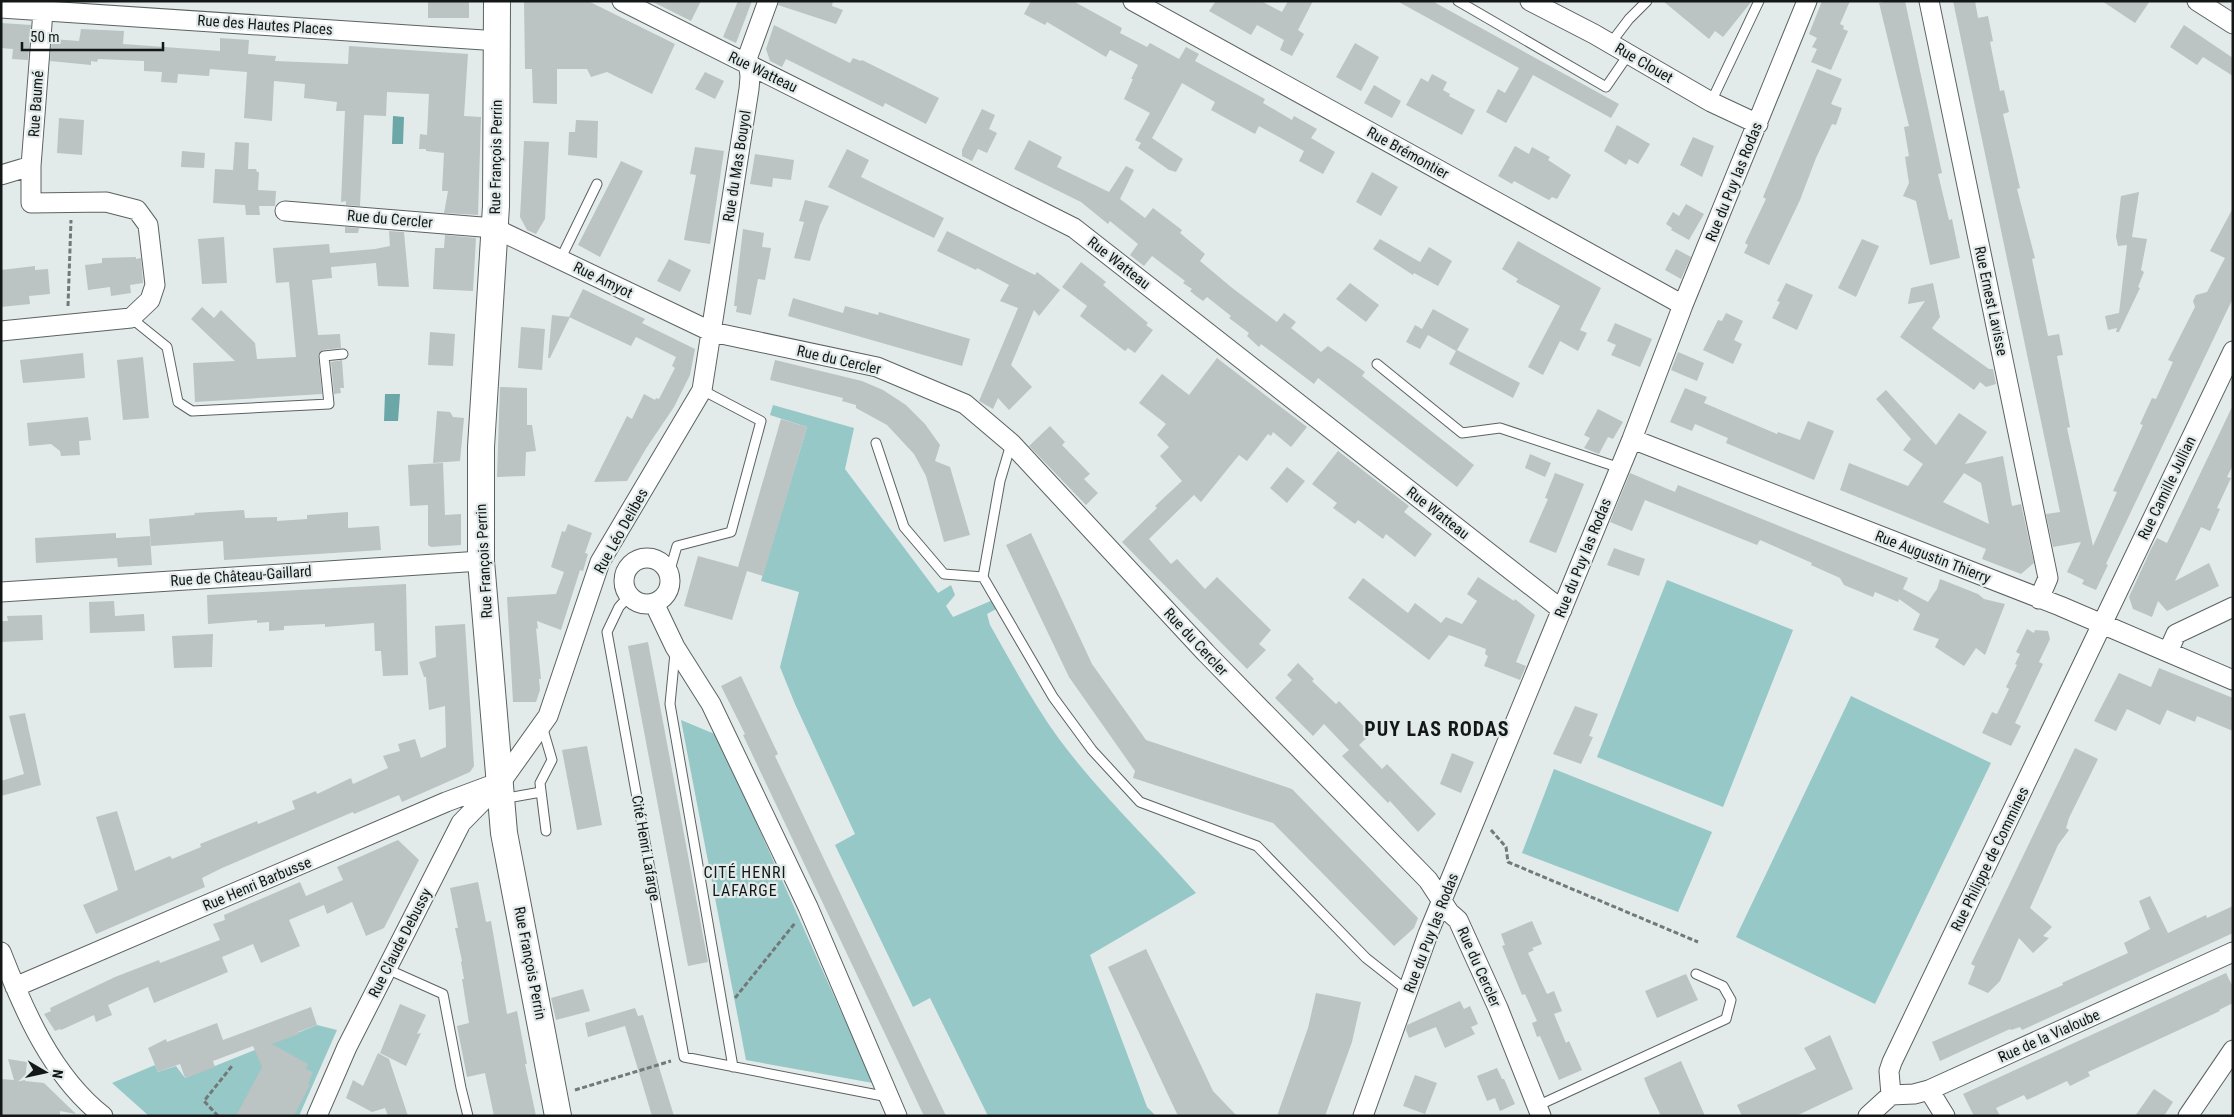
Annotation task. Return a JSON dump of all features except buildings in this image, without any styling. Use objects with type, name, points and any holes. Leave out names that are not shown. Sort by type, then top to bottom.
[{"type":"main road","name":"Rue François Perrin","points":[[498,1],[499,41],[494,228],[480,447],[481,561],[504,833],[556,1106]]},
{"type":"street","name":"Rue Watteau","points":[[622,1],[749,67],[779,79],[1074,228],[1562,610]]},
{"type":"street","name":"Rue du Mas Bouyol","points":[[712,332],[749,89],[748,56],[768,1]]},
{"type":"street","name":"Rue Brémontier","points":[[1133,1],[1683,305]]},
{"type":"street","name":"Rue Clouet","points":[[1530,1],[1711,102],[1758,124]]},
{"type":"street","name":"Rue du Puy las Rodas","points":[[1363,1116],[1442,900],[1620,468],[1683,305],[1807,1]]},
{"type":"street","name":"Rue Ernest Lavisse","points":[[1929,1],[2048,578],[2039,599]]},
{"type":"street","points":[[2197,1],[2233,24]]},
{"type":"street","name":"Rue des Hautes Places","points":[[1,8],[499,41]]},
{"type":"street","name":"Rue Baumé","points":[[43,11],[31,166],[30,203],[72,202]]},
{"type":"street","points":[[1,175],[31,166]]},
{"type":"street","points":[[1,331],[131,318],[150,300],[154,285],[148,225],[136,210],[106,202],[72,202]]},
{"type":"street","name":"Rue du Cercler","points":[[285,210],[494,228]]},
{"type":"street","name":"Rue Amyot","points":[[494,228],[712,332]]},
{"type":"street","name":"Rue du Cercler","points":[[712,332],[877,367],[965,404],[1011,444],[1206,653],[1428,880],[1449,912],[1458,920],[1498,1008],[1539,1111]]},
{"type":"street","name":"Rue Léo Delibes","points":[[501,791],[548,716],[600,562],[702,390],[712,332]]},
{"type":"street","name":"Rue Camille Jullian","points":[[2102,624],[2233,351]]},
{"type":"street","name":"Rue Augustin Thierry","points":[[1632,438],[2102,624],[2233,680]]},
{"type":"street","points":[[652,558],[665,566],[669,573],[670,580],[666,595],[654,603],[639,603],[629,596],[624,587],[625,572],[636,560],[652,558]]},
{"type":"street","name":"Rue de Château-Gaillard","points":[[1,592],[481,561]]},
{"type":"street","points":[[600,562],[625,572]]},
{"type":"street","points":[[654,603],[675,647],[711,704],[808,908],[891,1097],[897,1116]]},
{"type":"street","points":[[2168,652],[2176,634],[2233,608]]},
{"type":"street","name":"Rue Philippe de Commines","points":[[1891,1095],[1888,1071],[1892,1062],[2102,624]]},
{"type":"street","name":"Rue Claude Debussy","points":[[317,1116],[347,1047],[461,823],[501,791]]},
{"type":"street","name":"Rue Henri Barbusse","points":[[15,987],[446,802],[501,791]]},
{"type":"street","points":[[1,952],[15,987],[62,1074],[87,1103],[103,1116]]},
{"type":"street","name":"Rue de la Vialoube","points":[[1891,1095],[1914,1094],[1929,1090],[2233,952]]},
{"type":"street","points":[[2188,1116],[2233,1050]]},
{"type":"street","points":[[1929,1090],[1945,1116]]},
{"type":"street","points":[[1868,1116],[1891,1095]]},
{"type":"lane","points":[[1458,1],[1606,87],[1628,55]]},
{"type":"lane","points":[[1610,44],[1629,18],[1647,1]]},
{"type":"lane","points":[[1711,102],[1759,1]]},
{"type":"lane","points":[[560,260],[597,184]]},
{"type":"lane","points":[[131,318],[167,348],[178,402],[192,411],[329,404],[324,356],[343,354]]},
{"type":"lane","points":[[1377,364],[1462,433],[1500,428],[1620,468]]},
{"type":"lane","points":[[669,573],[677,546],[731,532],[761,420],[702,390]]},
{"type":"lane","points":[[876,444],[904,527],[944,574],[984,576]]},
{"type":"lane","points":[[1011,444],[1000,481],[984,576],[1053,697],[1092,750],[1140,802],[1258,846],[1366,958],[1409,992]]},
{"type":"lane","name":"Cité Henri Lafarge","points":[[629,596],[619,607],[608,632],[684,1057],[891,1097]]},
{"type":"lane","points":[[675,647],[670,704],[733,1067]]},
{"type":"lane","points":[[542,725],[552,760],[540,784],[546,831]]},
{"type":"lane","points":[[501,791],[541,792]]},
{"type":"lane","points":[[387,969],[443,994],[468,1116]]},
{"type":"lane","points":[[1539,1111],[1726,1019],[1732,1000],[1723,986],[1696,974]]},
{"type":"path","points":[[68,324],[72,202]]},
{"type":"path","points":[[1476,820],[1496,834],[1506,846],[1508,862],[1698,942]]},
{"type":"path","points":[[724,1012],[808,908]]},
{"type":"path","points":[[556,1106],[659,1065]]},
{"type":"path","points":[[218,1116],[204,1101],[232,1066]]},
{"type":"shaded area","points":[[393,116],[404,117],[403,144],[392,144]]},
{"type":"shaded area","points":[[385,394],[400,394],[398,421],[384,421]]},
{"type":"shaded area","points":[[773,405],[854,428],[845,469],[938,593],[951,585],[955,595],[946,606],[953,617],[993,600],[998,608],[987,614],[990,625],[1049,725],[1091,779],[1196,893],[1090,955],[1147,1107],[1156,1116],[988,1116],[930,998],[913,1007],[835,845],[855,834],[780,667],[799,592],[761,581],[807,427],[770,415]]},
{"type":"shaded area","points":[[1667,580],[1793,630],[1723,807],[1597,757]]},
{"type":"shaded area","points":[[1851,696],[1991,763],[1875,1004],[1736,937]]},
{"type":"shaded area","points":[[681,720],[717,735],[873,1083],[746,1060]]},
{"type":"shaded area","points":[[1554,769],[1712,832],[1678,912],[1522,853]]},
{"type":"shaded area","points":[[317,1025],[337,1030],[299,1116],[149,1116],[112,1083],[155,1065],[158,1072],[176,1066],[185,1078]]},
{"type":"district","name":"PUY LAS RODAS","points":[[1437,729]]},
{"type":"district","name":"CITÉ HENRI LAFARGE","points":[[745,881]]}]
